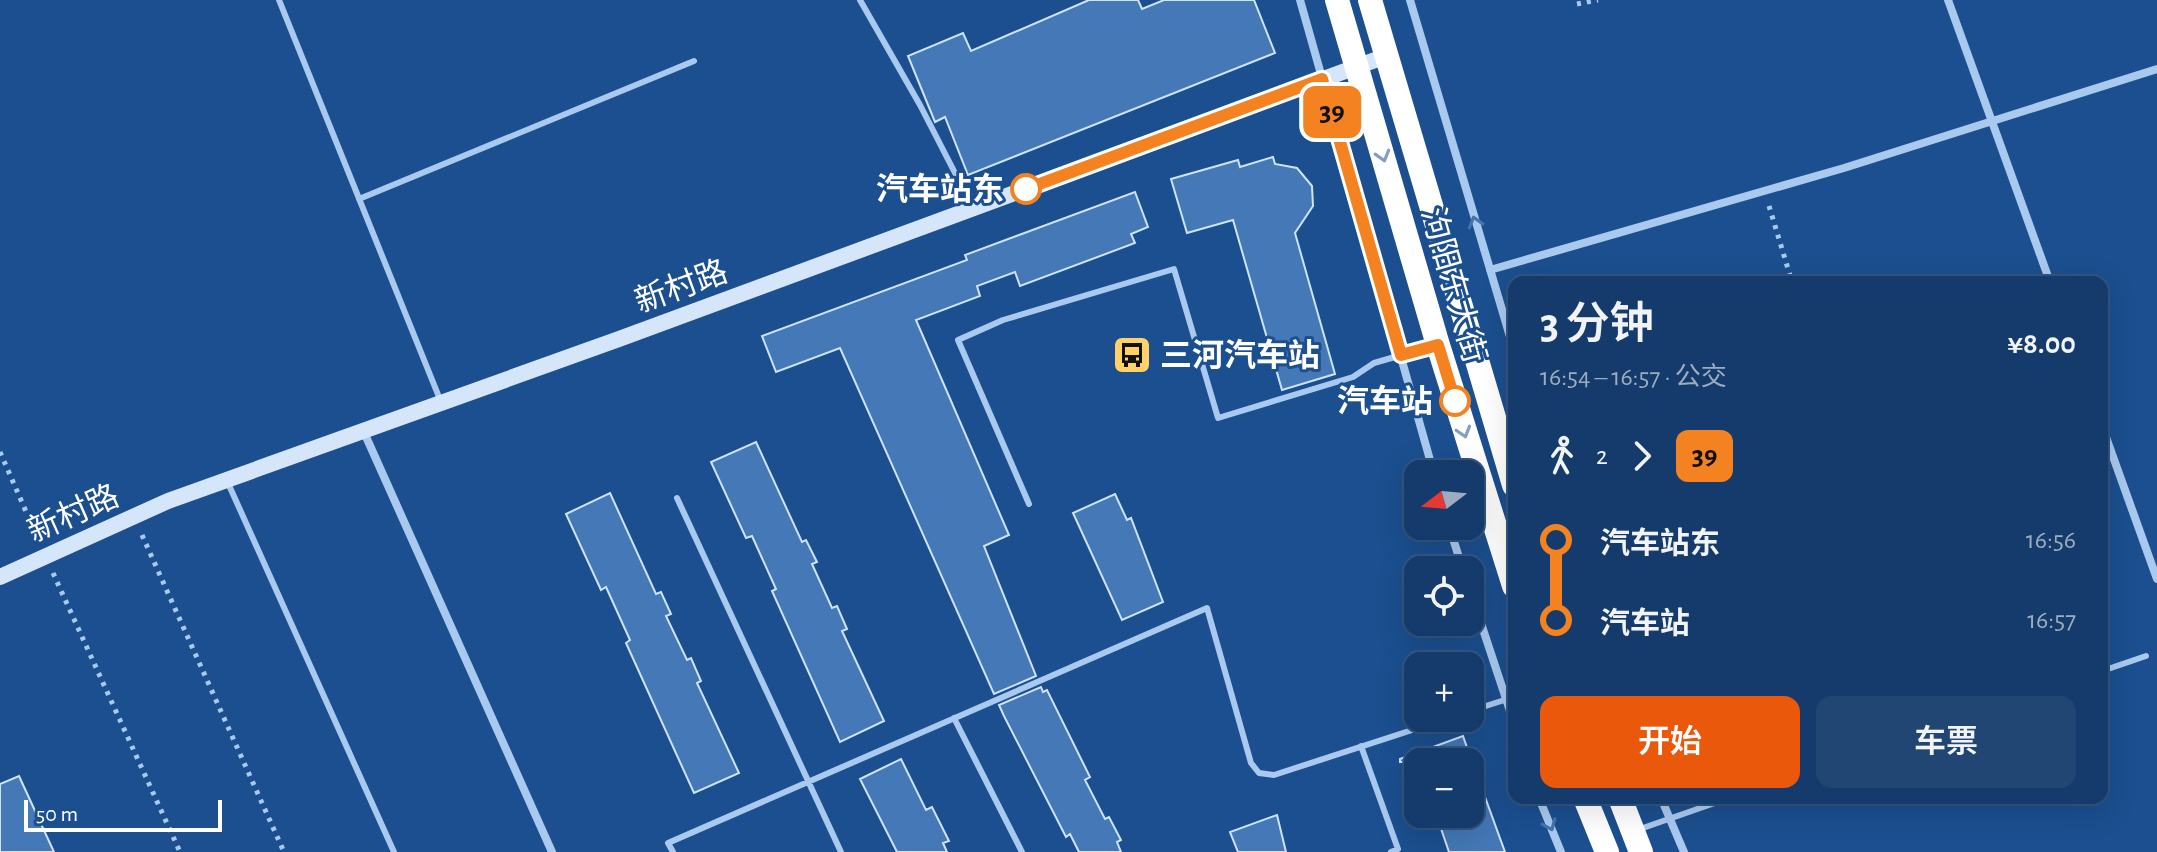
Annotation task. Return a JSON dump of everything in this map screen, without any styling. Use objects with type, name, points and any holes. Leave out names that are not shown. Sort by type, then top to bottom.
[{"type":"highway","name":"泃阳东大街","points":[[1337,0],[1438,345],[1508,567]]},
{"type":"highway","name":"泃阳东大街","points":[[1370,0],[1508,465]]},
{"type":"highway","points":[[1587,804],[1607,852]]},
{"type":"highway","points":[[1622,804],[1637,842]]},
{"type":"street","points":[[1300,0],[1430,460]]},
{"type":"street","points":[[1410,0],[1508,330]]},
{"type":"street","points":[[1948,0],[2048,276]]},
{"type":"street","name":"新村路","points":[[0,577],[133,517],[226,480],[1386,56]]},
{"type":"street","points":[[1490,270],[1765,191],[2157,69]]},
{"type":"street","points":[[363,430],[552,852]]},
{"type":"street","points":[[2108,443],[2157,579]]},
{"type":"street","points":[[1484,628],[1508,693]]},
{"type":"street","points":[[1541,804],[1561,852]]},
{"type":"street","points":[[1664,804],[1684,852]]},
{"type":"lane","points":[[279,0],[441,402]]},
{"type":"lane","points":[[860,0],[920,105],[973,208]]},
{"type":"lane","points":[[359,199],[694,61]]},
{"type":"lane","points":[[1029,504],[958,340],[1003,320],[1174,269],[1218,418],[1353,377],[1374,363],[1438,345]]},
{"type":"lane","points":[[226,480],[394,852]]},
{"type":"lane","points":[[677,498],[841,852]]},
{"type":"lane","points":[[673,852],[668,843],[1207,608],[1251,763],[1259,773],[1274,775],[1405,732]]},
{"type":"lane","points":[[2108,669],[2146,656]]},
{"type":"lane","points":[[1484,706],[1508,699]]},
{"type":"lane","points":[[954,718],[1022,852]]},
{"type":"lane","points":[[1361,746],[1398,849],[1391,852]]},
{"type":"lane","points":[[1637,842],[1670,818],[1711,804]]},
{"type":"path","points":[[1577,4],[1598,0]]},
{"type":"path","points":[[1765,191],[1790,276]]},
{"type":"path","points":[[0,452],[180,852]]},
{"type":"path","points":[[133,517],[284,852]]},
{"type":"building","points":[[1089,0],[1138,0],[1142,9],[1164,0],[1254,0],[1275,53],[968,175],[945,117],[935,122],[908,56],[963,33],[971,51]]},
{"type":"building","points":[[1273,157],[1275,164],[1297,168],[1312,186],[1313,206],[1295,233],[1335,374],[1282,390],[1233,220],[1187,233],[1171,179],[1238,160],[1240,167]]},
{"type":"building","points":[[1135,192],[1148,227],[1131,234],[1135,243],[1020,286],[1015,272],[977,286],[980,296],[916,320],[1009,535],[984,546],[1036,676],[994,694],[840,348],[776,372],[762,336],[967,260],[965,255]]},
{"type":"building","points":[[756,442],[802,542],[806,540],[817,562],[812,564],[832,608],[837,606],[847,629],[842,631],[884,721],[840,742],[772,591],[776,589],[752,536],[746,538],[711,462]]},
{"type":"building","points":[[610,493],[656,594],[661,592],[671,614],[666,616],[687,660],[691,658],[701,681],[697,683],[739,773],[694,793],[626,643],[630,640],[606,587],[601,590],[566,514]]},
{"type":"building","points":[[1115,494],[1127,520],[1131,518],[1163,602],[1122,620],[1073,513]]},
{"type":"building","points":[[1041,687],[1043,692],[1047,690],[1090,777],[1085,780],[1105,819],[1109,817],[1121,840],[1117,842],[1121,852],[1079,852],[1070,834],[1066,837],[1004,716],[999,705]]},
{"type":"building","points":[[1463,736],[1467,748],[1430,748]]},
{"type":"building","points":[[901,759],[926,810],[932,807],[949,841],[943,843],[947,852],[897,852],[860,779]]},
{"type":"building","points":[[19,776],[54,852],[0,852],[0,784]]},
{"type":"building","points":[[1484,794],[1505,852],[1449,852],[1441,828],[1484,828]]},
{"type":"building","points":[[1277,815],[1286,852],[1238,852],[1230,832]]},
{"type":"bus line","name":"39","points":[[1026,189],[1322,79],[1401,355],[1438,345],[1455,401]]},
{"type":"place","name":"汽车站东","points":[[1026,189]]},
{"type":"place","name":"三河汽车站","points":[[1132,355]]},
{"type":"place","name":"汽车站","points":[[1455,401]]}]
